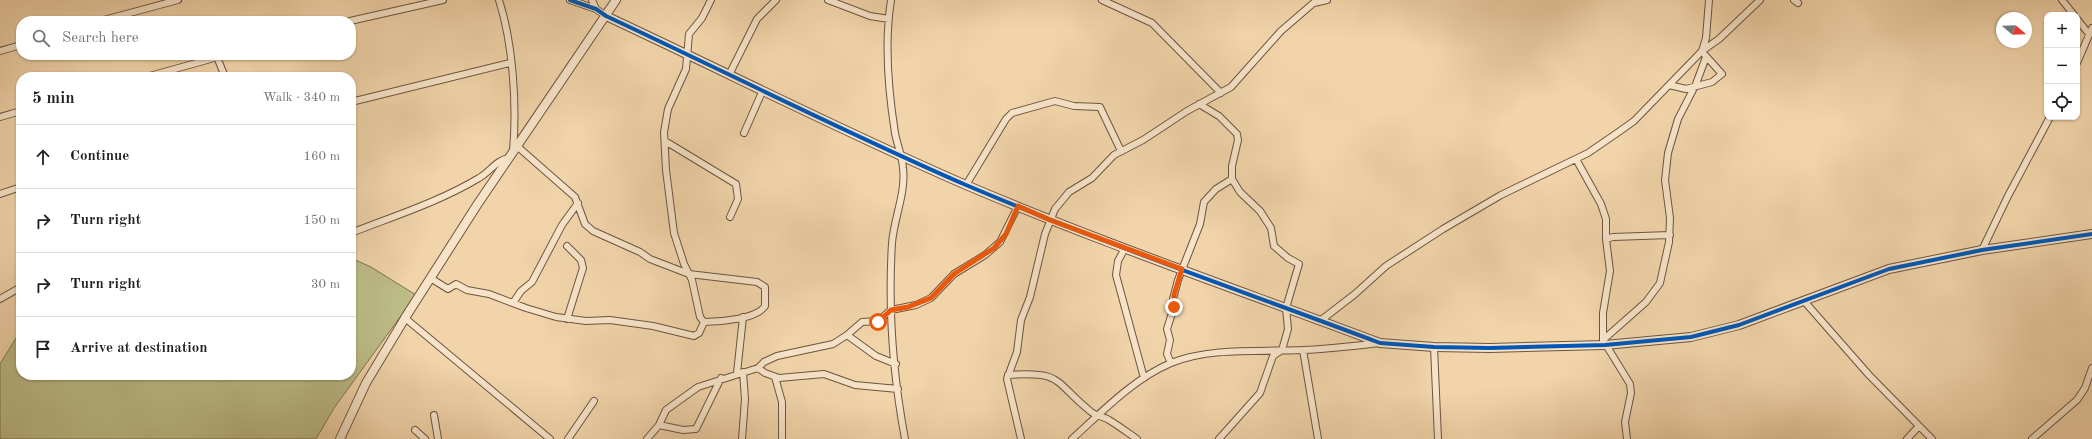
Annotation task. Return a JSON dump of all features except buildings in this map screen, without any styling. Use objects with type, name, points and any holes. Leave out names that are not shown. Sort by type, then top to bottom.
[{"type":"street","points":[[119,16],[178,0]]},
{"type":"street","points":[[356,20],[443,0]]},
{"type":"street","points":[[499,0],[508,35],[515,123],[513,152]]},
{"type":"street","points":[[570,0],[596,9],[606,16],[689,55],[762,92],[966,185],[1050,220],[1380,343]]},
{"type":"street","points":[[592,0],[596,9]]},
{"type":"street","points":[[340,439],[366,383],[405,318],[432,279],[513,152],[616,0]]},
{"type":"street","points":[[704,322],[700,317],[689,274],[684,264],[674,233],[666,170],[665,121],[668,109],[684,75],[689,55],[689,34],[702,18],[711,0]]},
{"type":"street","points":[[729,75],[757,19],[776,0]]},
{"type":"street","points":[[828,0],[870,16],[889,19]]},
{"type":"street","points":[[891,0],[887,43],[888,72],[893,121],[903,167],[903,180],[892,241],[891,310],[898,389],[905,439]]},
{"type":"street","points":[[1102,0],[1152,22],[1222,93]]},
{"type":"street","points":[[1021,439],[1007,384],[1008,375],[1017,352],[1021,320],[1030,297],[1050,220],[1069,192],[1092,178],[1108,160],[1121,151],[1143,140],[1199,104],[1222,93],[1236,82],[1281,31],[1316,2],[1327,0]]},
{"type":"street","points":[[1669,85],[1683,89],[1694,87],[1712,82],[1722,74],[1706,57],[1703,50],[1706,38],[1709,0]]},
{"type":"street","points":[[1320,321],[1355,294],[1386,266],[1443,229],[1501,194],[1588,153],[1634,121],[1703,50],[1760,0]]},
{"type":"street","points":[[2062,0],[2072,12]]},
{"type":"street","points":[[2080,22],[2091,31],[2080,56]]},
{"type":"street","points":[[0,51],[16,46]]},
{"type":"street","points":[[1604,342],[1654,293],[1660,284],[1665,266],[1670,235],[1669,207],[1665,180],[1668,153],[1678,119],[1694,87],[1706,57]]},
{"type":"street","points":[[164,72],[206,60]]},
{"type":"street","points":[[218,60],[223,72]]},
{"type":"street","points":[[356,101],[510,63]]},
{"type":"street","points":[[744,133],[762,92]]},
{"type":"street","points":[[966,185],[1006,119],[1012,113],[1048,102],[1055,101],[1074,106],[1100,107],[1121,151]]},
{"type":"street","points":[[1199,104],[1219,116],[1237,134],[1238,140],[1232,166],[1232,179],[1240,192],[1260,210],[1271,228],[1274,246],[1288,258],[1299,264],[1286,308],[1288,329],[1282,350],[1272,356],[1260,392],[1219,439]]},
{"type":"street","points":[[0,117],[16,112]]},
{"type":"street","points":[[1982,250],[2008,196],[2048,120]]},
{"type":"street","points":[[665,141],[736,184],[738,199],[730,217]]},
{"type":"street","points":[[513,152],[575,198],[585,224],[593,231],[640,252],[650,259],[689,274],[762,284],[766,292],[765,306],[757,313],[743,317],[704,322]]},
{"type":"street","points":[[356,231],[437,201],[482,177],[498,162],[513,152]]},
{"type":"street","points":[[1576,159],[1604,211],[1610,270],[1603,313],[1604,342],[1626,375],[1630,384],[1631,393],[1625,422],[1627,439]]},
{"type":"street","points":[[1171,363],[1167,354],[1170,340],[1167,329],[1174,310],[1174,295],[1182,269],[1200,224],[1204,202],[1216,189],[1232,179]]},
{"type":"street","points":[[0,194],[16,189]]},
{"type":"street","points":[[513,303],[521,291],[532,282],[562,225],[578,203]]},
{"type":"street","points":[[647,439],[659,425],[666,410],[698,387],[721,378],[758,368],[759,365],[770,359],[833,344],[847,335],[858,324],[865,321],[878,322],[891,310],[908,307],[931,298],[954,274],[994,248],[1006,234],[1018,206]]},
{"type":"street","points":[[1072,439],[1144,378],[1171,363],[1203,355],[1303,350],[1380,343],[1434,347],[1684,338],[1714,332],[1889,268],[1982,250],[2092,234]]},
{"type":"street","points":[[1606,239],[1613,237],[1670,235]]},
{"type":"street","points":[[567,246],[581,260],[583,268],[567,319]]},
{"type":"street","points":[[1125,248],[1118,261],[1116,275],[1144,378]]},
{"type":"street","points":[[432,279],[448,289],[456,284],[467,290],[489,294],[513,303],[567,319],[586,322],[610,320],[653,326],[694,336],[699,333],[704,322]]},
{"type":"street","points":[[0,299],[16,290]]},
{"type":"street","points":[[1804,300],[1869,375],[1932,439]]},
{"type":"street","points":[[742,439],[745,398],[740,373],[743,317]]},
{"type":"street","points":[[405,318],[550,439]]},
{"type":"street","points":[[847,335],[876,356],[896,364]]},
{"type":"street","points":[[1434,347],[1438,439]]},
{"type":"street","points":[[1303,350],[1318,439]]},
{"type":"street","points":[[758,368],[775,377],[789,378],[824,374],[855,385],[898,389]]},
{"type":"street","points":[[2032,439],[2077,400],[2085,388],[2092,368]]},
{"type":"street","points":[[1008,375],[1048,375],[1062,384],[1090,412],[1109,420],[1137,439]]},
{"type":"street","points":[[775,377],[782,402],[782,439]]},
{"type":"street","points":[[659,425],[684,430],[696,429],[721,378]]},
{"type":"street","points":[[568,439],[594,401]]},
{"type":"street","points":[[434,416],[438,439]]},
{"type":"street","points":[[1907,439],[1919,426]]},
{"type":"street","points":[[415,430],[425,439]]},
{"type":"green space","points":[[356,260],[371,267],[416,295],[356,378]]},
{"type":"green space","points":[[16,338],[16,380],[354,380],[334,408],[316,439],[0,439],[0,364]]},
{"type":"cycle path","points":[[570,0],[596,9],[606,16],[830,123],[966,185],[1120,247],[1380,343],[1434,347],[1490,348],[1605,345],[1691,337],[1739,325],[1889,269],[1982,250],[2092,234]]},
{"type":"route","points":[[878,322],[891,310],[908,307],[931,298],[954,274],[994,248],[1006,234],[1018,206],[1050,220],[1182,269],[1173,299],[1174,307]]}]
